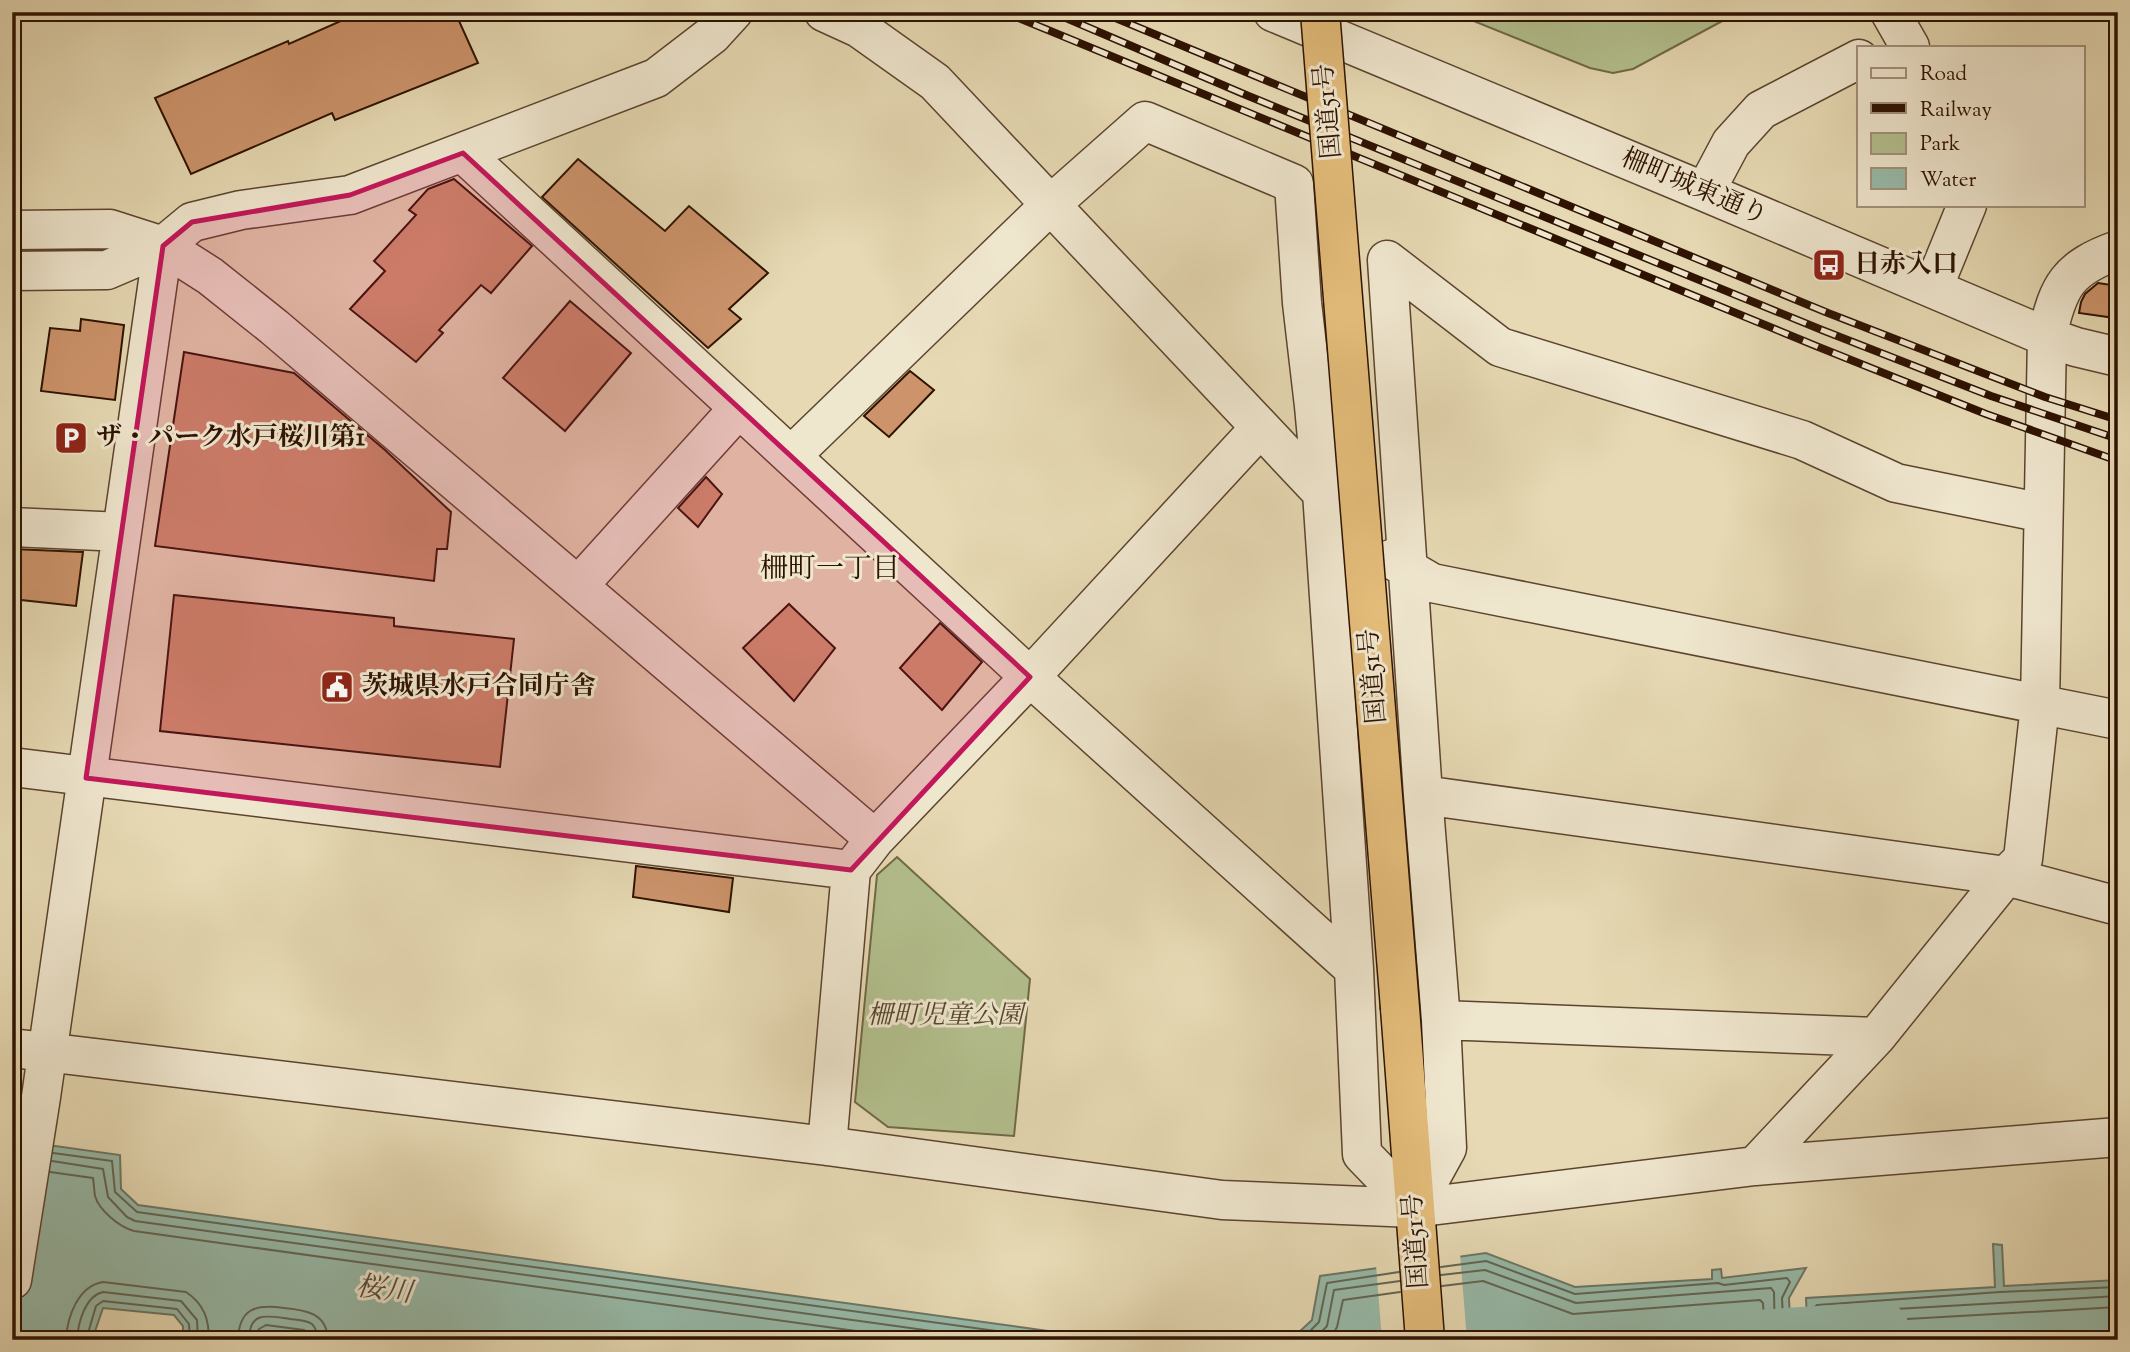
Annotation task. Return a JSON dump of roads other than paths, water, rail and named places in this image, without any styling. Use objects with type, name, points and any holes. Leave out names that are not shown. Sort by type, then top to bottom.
[{"type":"highway","name":"国道51号","points":[[1320,12],[1401,1009],[1424,1340]]},
{"type":"street","points":[[12,271],[107,270],[163,246],[192,222],[241,210],[349,195],[656,78],[712,34],[733,12]]},
{"type":"street","points":[[824,12],[859,28],[935,82],[1367,540],[1407,570],[1432,583],[2118,720]]},
{"type":"street","name":"柵町城東通り","points":[[1273,12],[1705,191],[2047,337],[2118,357]]},
{"type":"street","points":[[1705,191],[1731,143],[1761,110],[1857,60]]},
{"type":"street","points":[[792,455],[1050,205],[1144,121],[1294,184],[1302,303],[1322,492],[1354,970],[1362,1154],[1414,1209]]},
{"type":"street","points":[[463,153],[1031,677],[1354,970]]},
{"type":"street","points":[[1933,288],[1967,206]]},
{"type":"street","points":[[12,230],[110,229],[163,246],[210,276],[274,327],[875,839]]},
{"type":"street","points":[[12,1280],[37,1122],[29,1051],[86,778],[163,246]]},
{"type":"street","points":[[1755,1166],[1876,1037],[2006,876],[2023,859],[2040,705],[2047,337],[2053,306],[2066,282],[2093,259],[2118,250]]},
{"type":"street","points":[[1414,1209],[1447,1148],[1441,1020],[1387,260],[1500,347],[1802,440],[1896,482],[2043,513]]},
{"type":"street","points":[[578,586],[739,408]]},
{"type":"street","points":[[827,1146],[851,870],[875,839],[1031,677],[1260,428]]},
{"type":"street","points":[[12,527],[122,531]]},
{"type":"street","points":[[12,767],[851,870]]},
{"type":"street","points":[[1423,794],[2006,876],[2118,906]]},
{"type":"street","points":[[1441,1020],[1876,1037]]},
{"type":"street","points":[[29,1051],[827,1146],[1222,1200],[1414,1209],[1755,1166],[2118,1137]]},
{"type":"water","points":[[12,1140],[120,1155],[121,1189],[138,1205],[1077,1335],[1179,1338],[1297,1334],[1312,1320],[1320,1276],[1486,1253],[1575,1287],[1712,1279],[1712,1270],[1721,1269],[1722,1278],[1806,1268],[1789,1298],[1791,1340],[327,1340],[265,1332],[264,1340],[183,1340],[183,1326],[174,1315],[103,1308],[92,1340],[12,1339]]},
{"type":"water","points":[[1993,1244],[2002,1245],[2004,1286],[2118,1280],[2118,1339],[1808,1340],[1806,1298],[1995,1287]]},
{"type":"waterway","name":"桜川","points":[[1708,1340],[1882,1329]]},
{"type":"railway","points":[[1004,12],[1816,346],[1986,414],[2118,461]]},
{"type":"railway","points":[[1052,12],[1246,95],[1822,330],[1991,396],[2118,439]]},
{"type":"railway","points":[[1101,12],[1828,313],[2045,397],[2118,420]]},
{"type":"place","name":"日赤入口","points":[[1829,265]]},
{"type":"place","name":"ザ・パーク水戸桜川第1","points":[[71,438]]},
{"type":"place","name":"茨城県水戸合同庁舎","points":[[337,687]]},
{"type":"district","name":"柵町一丁目","points":[[830,570]]},
{"type":"park label","name":"柵町児童公園","points":[[945,1016]]}]
